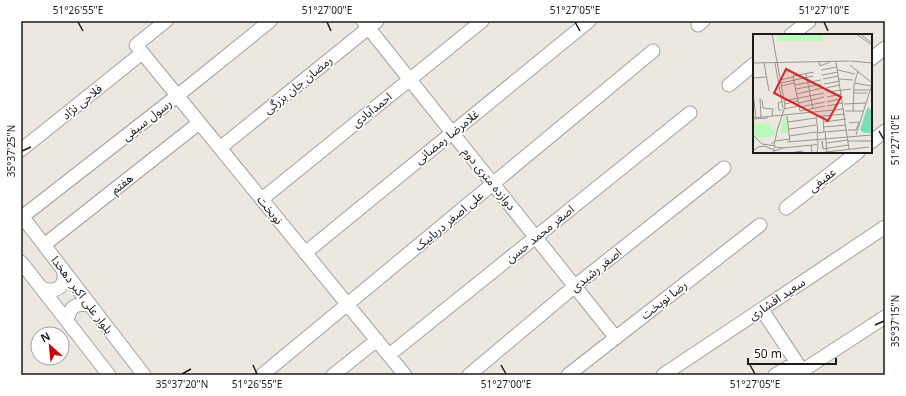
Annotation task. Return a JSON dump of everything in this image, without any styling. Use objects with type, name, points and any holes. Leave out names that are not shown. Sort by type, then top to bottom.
[{"type":"street","name":"فلاحی نژاد","points":[[21,150],[139,49],[166,21]]},
{"type":"street","name":"رسول سیفی","points":[[22,216],[177,96],[270,21]]},
{"type":"street","name":"احمدآبادی","points":[[262,199],[482,21]]},
{"type":"street","name":"غلامرضا رمضانی","points":[[305,253],[589,21]]},
{"type":"street","points":[[792,34],[809,21]]},
{"type":"street","name":"دوازده متری دوم","points":[[369,23],[409,80],[616,338]]},
{"type":"street","name":"رمضان جان بزرگی","points":[[220,148],[369,23]]},
{"type":"street","points":[[872,58],[885,48]]},
{"type":"street","name":"نوبخت","points":[[139,49],[405,375]]},
{"type":"street","name":"علی اصغر دریابیک","points":[[262,375],[653,51]]},
{"type":"street","points":[[729,84],[753,65]]},
{"type":"street","name":"اصغر محمد حسن","points":[[389,355],[690,113]]},
{"type":"street","name":"هفتم","points":[[44,246],[199,123]]},
{"type":"street","points":[[872,141],[885,131]]},
{"type":"street","name":"عفیفی","points":[[786,208],[857,153]]},
{"type":"street","name":"اصغر رشیدی","points":[[469,375],[575,286],[724,168]]},
{"type":"street","name":"بلوار علی اکبر دهخدا","points":[[22,216],[144,375]]},
{"type":"street","name":"رضا نوبخت","points":[[568,375],[760,225]]},
{"type":"street","name":"سعید افشاری","points":[[668,374],[885,227]]},
{"type":"street","points":[[21,262],[109,375]]},
{"type":"street","points":[[42,288],[52,290],[60,287],[65,280],[64,271]]},
{"type":"street","points":[[68,321],[69,312],[74,306],[81,304],[90,305]]},
{"type":"street","points":[[762,310],[802,374]]},
{"type":"street","points":[[802,374],[885,317]]},
{"type":"street","points":[[333,375],[376,340]]},
{"type":"street","points":[[775,375],[792,365],[802,374]]}]
